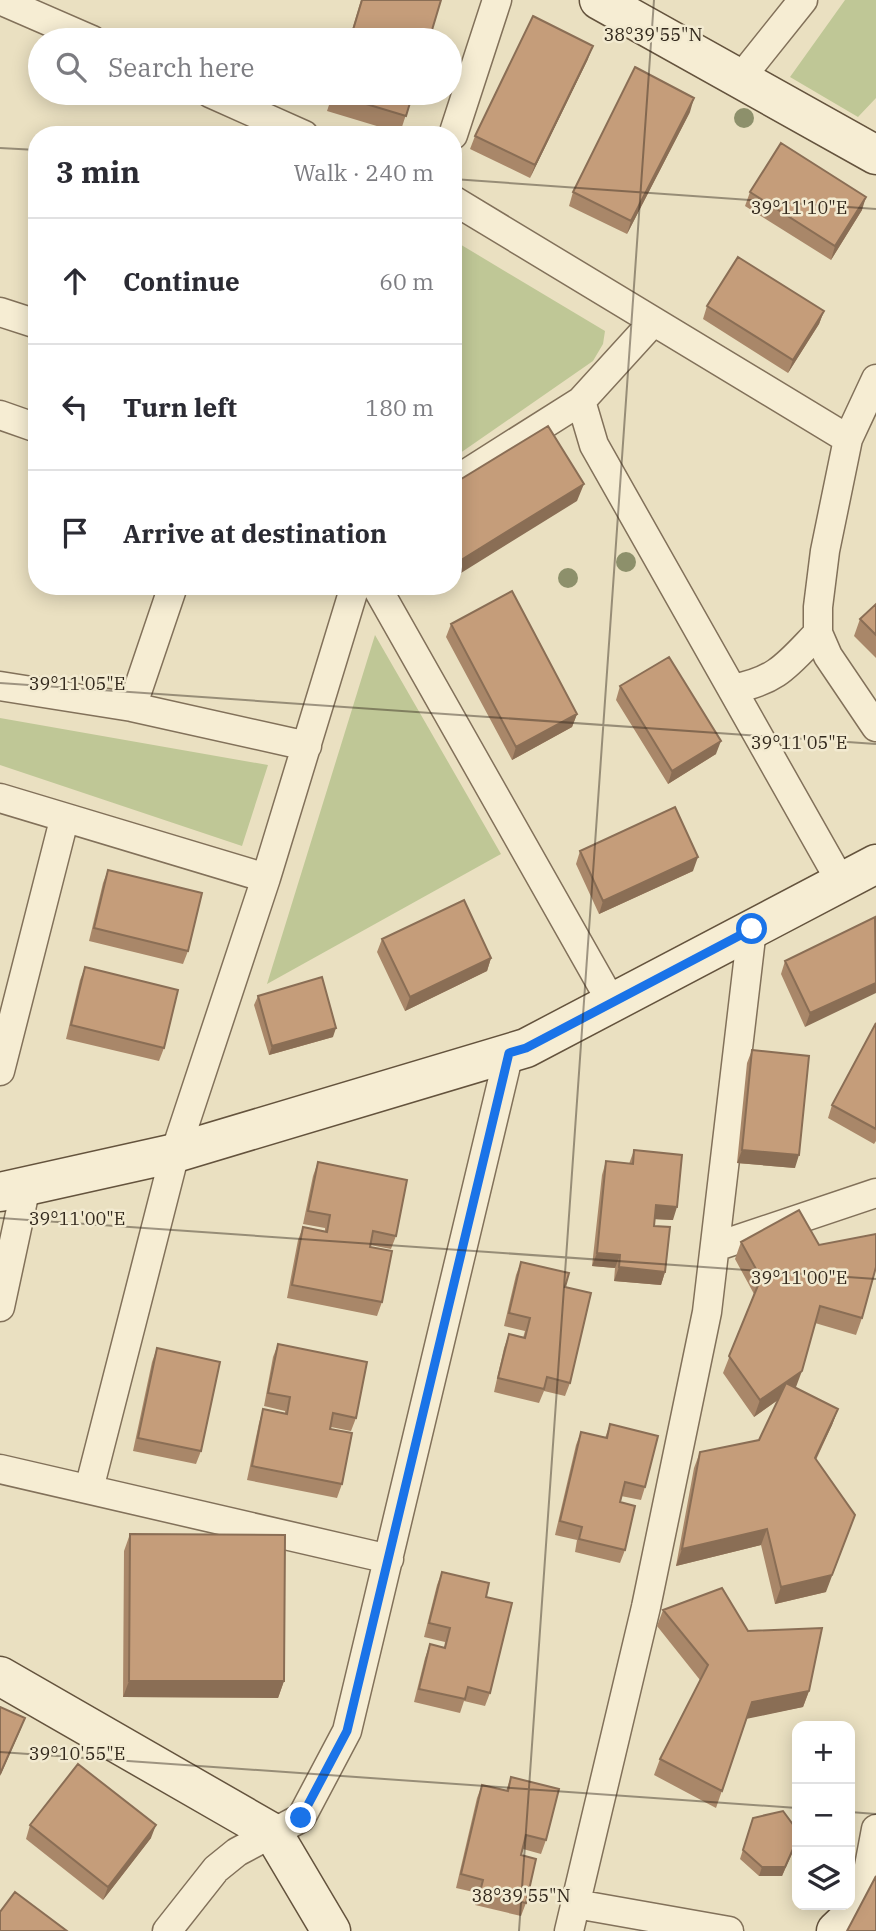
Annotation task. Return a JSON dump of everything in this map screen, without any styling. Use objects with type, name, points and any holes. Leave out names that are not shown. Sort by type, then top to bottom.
[{"type":"street","points":[[456,126],[497,0]]},
{"type":"street","points":[[599,0],[739,80],[873,149]]},
{"type":"street","points":[[739,80],[803,0]]},
{"type":"street","points":[[15,3],[67,28]]},
{"type":"street","points":[[237,105],[284,126]]},
{"type":"street","points":[[462,206],[652,323],[848,439]]},
{"type":"street","points":[[0,312],[28,321]]},
{"type":"street","points":[[462,476],[581,401],[652,323]]},
{"type":"street","points":[[876,379],[848,439],[825,551],[818,633],[828,656],[876,727]]},
{"type":"street","points":[[581,401],[594,445],[841,882]]},
{"type":"street","points":[[0,415],[28,425]]},
{"type":"street","points":[[132,707],[170,595]]},
{"type":"street","points":[[89,1489],[175,1153],[266,878],[352,595]]},
{"type":"street","points":[[381,595],[612,1003]]},
{"type":"street","points":[[732,689],[762,684],[790,662],[818,633]]},
{"type":"street","points":[[0,686],[132,707],[307,746]]},
{"type":"street","points":[[0,798],[64,820],[266,878]]},
{"type":"street","points":[[0,1071],[64,820]]},
{"type":"street","points":[[0,1307],[13,1189],[175,1153],[526,1048],[876,864]]},
{"type":"street","points":[[569,1931],[646,1607],[707,1312],[752,929]]},
{"type":"street","points":[[167,1931],[216,1869],[237,1852],[301,1818],[347,1731],[509,1053]]},
{"type":"street","points":[[715,1247],[876,1193]]},
{"type":"street","points":[[0,1469],[389,1559]]},
{"type":"street","points":[[0,1675],[273,1833],[354,1931]]},
{"type":"street","points":[[836,1931],[855,1913],[870,1890],[876,1829]]},
{"type":"street","points":[[273,1833],[331,1931]]},
{"type":"street","points":[[576,1904],[729,1931]]},
{"type":"green space","points":[[845,0],[876,0],[876,98],[858,117],[790,77]]},
{"type":"green space","points":[[462,245],[605,331],[603,344],[593,361],[462,452]]},
{"type":"green space","points":[[375,635],[501,854],[267,984]]},
{"type":"green space","points":[[0,718],[268,765],[242,846],[0,765]]},
{"type":"building","points":[[362,0],[441,0],[433,28],[354,28]]},
{"type":"building","points":[[533,16],[593,46],[535,165],[475,136]]},
{"type":"building","points":[[635,67],[694,98],[631,221],[573,192]]},
{"type":"building","points":[[370,105],[409,105],[406,116]]},
{"type":"building","points":[[781,143],[866,197],[835,246],[750,192]]},
{"type":"building","points":[[738,257],[824,311],[793,360],[707,306]]},
{"type":"building","points":[[548,426],[584,484],[462,559],[462,479]]},
{"type":"building","points":[[512,591],[577,714],[516,747],[451,624]]},
{"type":"building","points":[[876,604],[876,635],[860,619]]},
{"type":"building","points":[[669,657],[721,741],[672,771],[620,686]]},
{"type":"building","points":[[675,807],[698,857],[603,901],[580,851]]},
{"type":"building","points":[[108,870],[202,893],[188,951],[94,928]]},
{"type":"building","points":[[464,900],[491,958],[410,997],[382,939]]},
{"type":"building","points":[[875,917],[876,983],[810,1013],[785,961]]},
{"type":"building","points":[[85,967],[178,990],[164,1048],[71,1025]]},
{"type":"building","points":[[322,977],[336,1028],[272,1046],[258,996]]},
{"type":"building","points":[[876,1023],[876,1129],[832,1105]]},
{"type":"building","points":[[752,1050],[809,1056],[799,1155],[742,1150]]},
{"type":"building","points":[[634,1150],[682,1155],[677,1207],[656,1205],[654,1226],[670,1227],[665,1272],[619,1267],[620,1255],[597,1253],[606,1161],[633,1164]]},
{"type":"building","points":[[318,1162],[407,1180],[396,1236],[373,1231],[370,1247],[392,1251],[382,1302],[292,1285],[303,1227],[327,1232],[330,1215],[308,1211]]},
{"type":"building","points":[[799,1210],[819,1245],[876,1234],[876,1267],[862,1318],[820,1306],[802,1371],[760,1400],[729,1356],[761,1278],[741,1242]]},
{"type":"building","points":[[521,1262],[569,1273],[565,1287],[591,1293],[570,1383],[547,1377],[544,1389],[498,1378],[509,1334],[525,1338],[530,1318],[509,1313]]},
{"type":"building","points":[[278,1344],[367,1362],[356,1418],[333,1413],[330,1429],[352,1433],[342,1484],[252,1466],[263,1409],[287,1414],[290,1397],[268,1393]]},
{"type":"building","points":[[157,1348],[220,1362],[201,1451],[138,1438]]},
{"type":"building","points":[[786,1383],[838,1409],[815,1458],[855,1515],[832,1575],[781,1587],[767,1529],[682,1549],[700,1452],[759,1440]]},
{"type":"building","points":[[610,1424],[658,1436],[645,1487],[625,1482],[620,1502],[635,1506],[625,1550],[579,1539],[582,1527],[560,1521],[581,1432],[607,1438]]},
{"type":"building","points":[[130,1534],[285,1535],[284,1681],[129,1681]]},
{"type":"building","points":[[442,1572],[489,1583],[486,1597],[512,1603],[490,1693],[468,1687],[465,1699],[419,1689],[430,1644],[445,1648],[450,1628],[429,1623]]},
{"type":"building","points":[[722,1588],[748,1631],[822,1628],[809,1691],[752,1702],[722,1791],[660,1759],[708,1665],[663,1610]]},
{"type":"building","points":[[0,1707],[25,1718],[0,1774]]},
{"type":"building","points":[[78,1764],[156,1825],[108,1887],[30,1825]]},
{"type":"building","points":[[511,1777],[559,1789],[546,1840],[526,1835],[521,1855],[536,1859],[526,1903],[480,1892],[483,1880],[461,1874],[482,1785],[508,1791]]},
{"type":"building","points":[[783,1811],[792,1823],[792,1851],[785,1867],[762,1867],[743,1850],[753,1818]]},
{"type":"building","points":[[876,1876],[876,1931],[847,1931]]},
{"type":"building","points":[[15,1892],[67,1931],[0,1931],[0,1912]]},
{"type":"route","points":[[301,1818],[347,1731],[509,1053],[526,1048],[752,929]]}]
